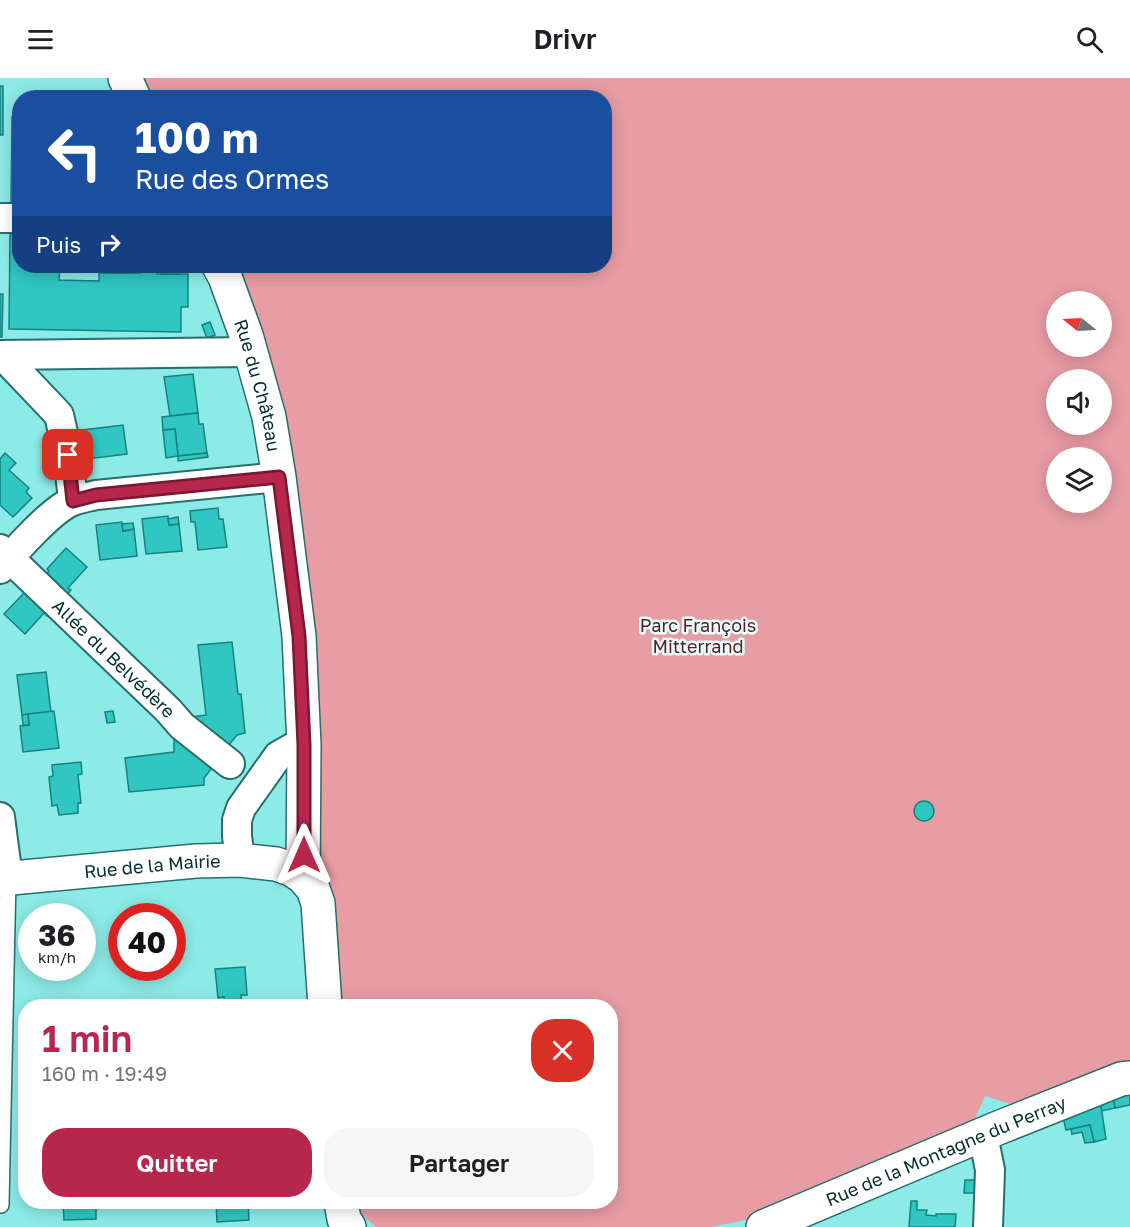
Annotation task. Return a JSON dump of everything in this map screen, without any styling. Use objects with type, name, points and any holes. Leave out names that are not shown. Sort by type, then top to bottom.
[{"type":"street","name":"Rue du Château","points":[[222,273],[251,352],[269,417],[279,477],[299,636],[304,745],[303,876]]},
{"type":"street","points":[[1,355],[251,352]]},
{"type":"street","points":[[1,355],[59,415],[68,455],[73,501]]},
{"type":"street","points":[[3,559],[56,510],[73,501],[96,495],[279,477]]},
{"type":"street","name":"Allée du Belvédère","points":[[3,559],[168,710],[182,726],[230,764]]},
{"type":"street","points":[[240,860],[237,820],[241,808],[279,756],[292,748],[304,745]]},
{"type":"street","points":[[0,817],[4,879]]},
{"type":"street","name":"Rue de la Mairie","points":[[4,879],[196,861],[240,860],[276,864],[303,876]]},
{"type":"street","points":[[303,876],[313,888],[318,903],[325,999]]},
{"type":"street","name":"Rue de la Montagne du Perray","points":[[763,1227],[979,1136],[1121,1079],[1130,1078]]},
{"type":"street","points":[[979,1136],[986,1150],[990,1170],[988,1227]]},
{"type":"street","points":[[342,1209],[344,1219],[349,1227]]},
{"type":"lane","points":[[1,1205],[4,879]]},
{"type":"green space","name":"Parc François Mitterrand","points":[[132,78],[1130,78],[1130,1062],[1017,1106],[985,1096],[973,1123],[746,1220],[711,1227],[376,1227],[355,1209],[618,1209],[618,999],[332,999],[312,876],[312,745],[228,273],[612,273],[612,90],[138,90]]},
{"type":"building","points":[[0,86],[3,86],[3,135],[0,135]]},
{"type":"building","points":[[12,117],[12,203],[11,203]]},
{"type":"building","points":[[10,235],[12,235],[12,273],[60,273],[59,280],[99,281],[99,273],[188,274],[188,307],[181,307],[181,332],[9,329]]},
{"type":"building","points":[[0,294],[3,294],[2,337],[0,337]]},
{"type":"building","points":[[210,322],[215,335],[207,338],[202,325]]},
{"type":"building","points":[[193,374],[198,413],[170,416],[164,377]]},
{"type":"building","points":[[198,413],[199,424],[203,424],[207,453],[178,456],[175,429],[163,430],[162,417]]},
{"type":"building","points":[[123,425],[127,454],[87,459],[83,430]]},
{"type":"building","points":[[175,429],[178,456],[166,458],[163,430]]},
{"type":"building","points":[[5,453],[16,463],[9,470],[29,488],[26,492],[32,498],[13,517],[0,505],[0,459]]},
{"type":"building","points":[[207,453],[208,457],[178,461],[178,456]]},
{"type":"building","points":[[218,508],[219,519],[223,519],[227,547],[198,550],[195,522],[191,522],[190,511]]},
{"type":"building","points":[[168,516],[169,525],[179,524],[182,551],[146,554],[142,519]]},
{"type":"building","points":[[178,517],[179,524],[169,525],[168,519]]},
{"type":"building","points":[[122,522],[123,531],[134,529],[137,556],[100,560],[96,525]]},
{"type":"building","points":[[133,523],[134,529],[123,531],[122,524]]},
{"type":"building","points":[[66,548],[87,567],[68,588],[71,590],[63,599],[42,579],[49,571],[47,569]]},
{"type":"building","points":[[34,588],[55,607],[47,616],[44,613],[25,634],[4,614],[24,593],[27,595]]},
{"type":"building","points":[[232,642],[245,733],[237,735],[228,746],[192,717],[206,715],[198,645]]},
{"type":"building","points":[[46,672],[51,712],[22,715],[17,675]]},
{"type":"building","points":[[54,711],[59,748],[23,752],[20,726],[29,725],[28,714]]},
{"type":"building","points":[[113,711],[115,722],[107,723],[105,712]]},
{"type":"building","points":[[28,714],[29,725],[23,725],[22,715]]},
{"type":"building","points":[[178,736],[212,768],[204,778],[204,785],[129,792],[125,758],[174,752],[174,739]]},
{"type":"building","points":[[81,762],[82,774],[78,775],[81,803],[78,803],[78,813],[59,815],[57,805],[52,806],[49,777],[53,776],[52,765]]},
{"type":"building","points":[[924,801],[931,804],[934,811],[931,818],[924,821],[917,818],[914,811],[917,804]]},
{"type":"building","points":[[245,967],[247,995],[241,995],[241,999],[218,998],[215,969]]},
{"type":"building","points":[[1130,1094],[1130,1105],[1115,1108],[1113,1097]]},
{"type":"building","points":[[1113,1097],[1115,1108],[1101,1111],[1100,1100]]},
{"type":"building","points":[[1100,1100],[1106,1139],[1094,1142],[1090,1125],[1066,1130],[1062,1112]]},
{"type":"building","points":[[1090,1125],[1094,1142],[1085,1143],[1082,1132],[1072,1134],[1071,1129]]},
{"type":"building","points":[[965,1180],[978,1180],[977,1193],[964,1193]]},
{"type":"building","points":[[911,1201],[917,1201],[917,1210],[927,1210],[926,1215],[956,1214],[955,1227],[909,1227]]},
{"type":"building","points":[[63,1209],[96,1209],[96,1219],[64,1220]]},
{"type":"building","points":[[216,1209],[248,1209],[249,1220],[217,1222]]},
{"type":"route","points":[[68,455],[73,501],[96,495],[279,477],[299,636],[304,745],[304,855]]}]
